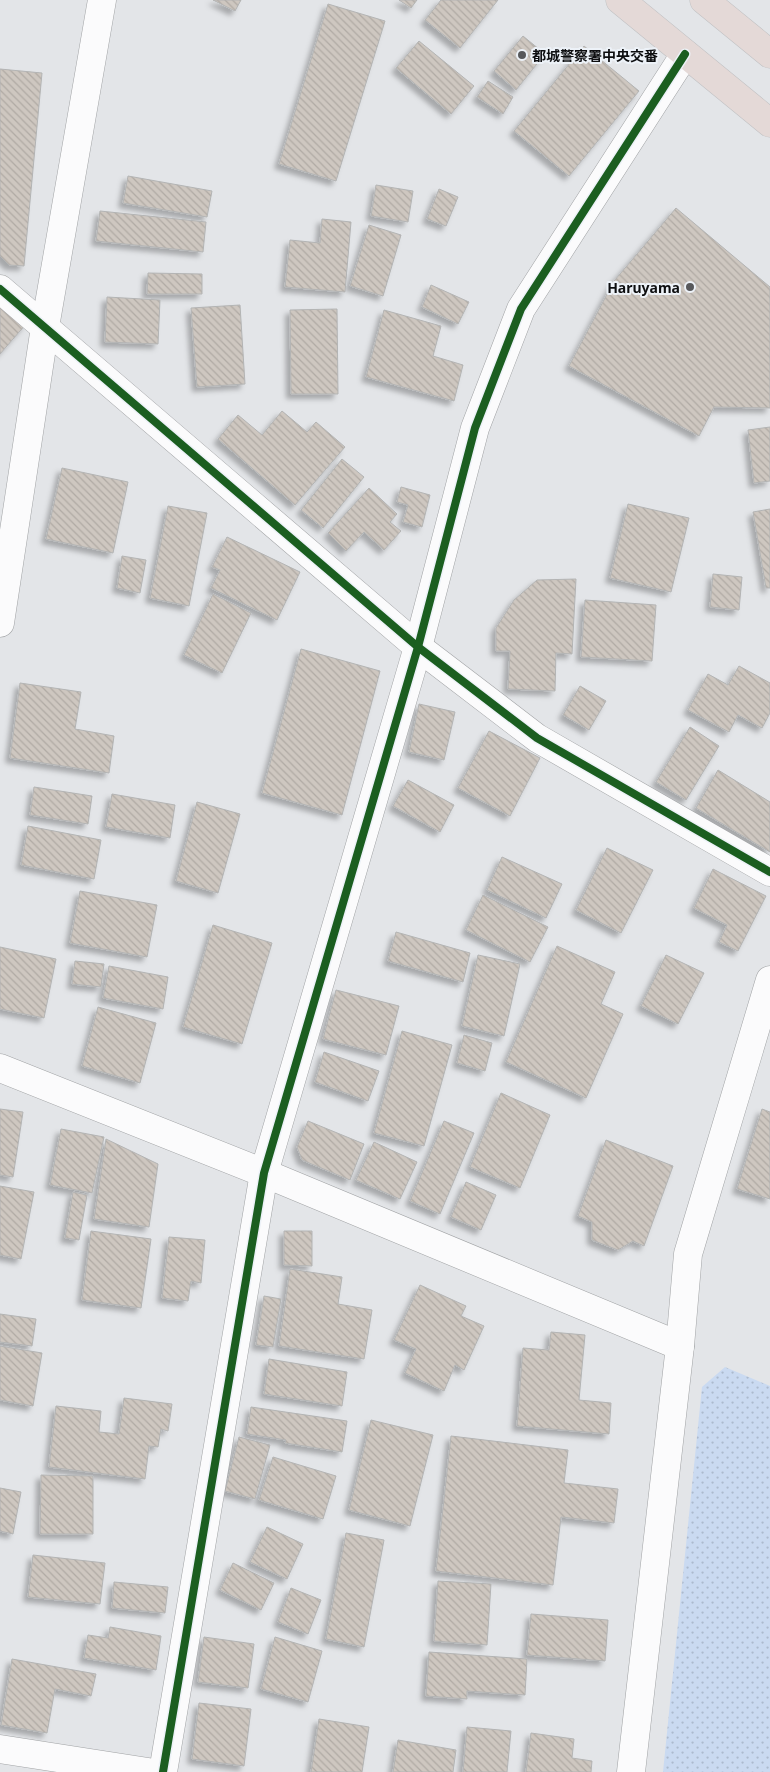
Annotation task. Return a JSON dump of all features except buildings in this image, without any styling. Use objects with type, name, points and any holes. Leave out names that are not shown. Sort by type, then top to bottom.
[{"type":"highway","points":[[620,0],[770,123]]},
{"type":"highway","points":[[704,0],[770,54]]},
{"type":"street","points":[[0,623],[45,327],[102,0]]},
{"type":"street","points":[[163,1772],[264,1173],[418,647],[475,428],[521,309],[685,54]]},
{"type":"street","points":[[0,289],[418,647],[537,738],[770,872]]},
{"type":"street","points":[[632,1772],[680,1346],[688,1254],[770,980]]},
{"type":"street","points":[[0,1068],[264,1173],[680,1346]]},
{"type":"street","points":[[0,1749],[148,1772]]},
{"type":"shaded area","points":[[725,1367],[770,1386],[770,1772],[663,1772],[702,1387]]},
{"type":"cycle path","points":[[163,1772],[264,1173],[418,647],[475,428],[521,309],[685,54]]},
{"type":"cycle path","points":[[0,289],[418,647],[537,738],[770,872]]},
{"type":"place","name":"都城警察署中央交番","points":[[522,55]]},
{"type":"place","name":"Haruyama","points":[[690,287]]}]
